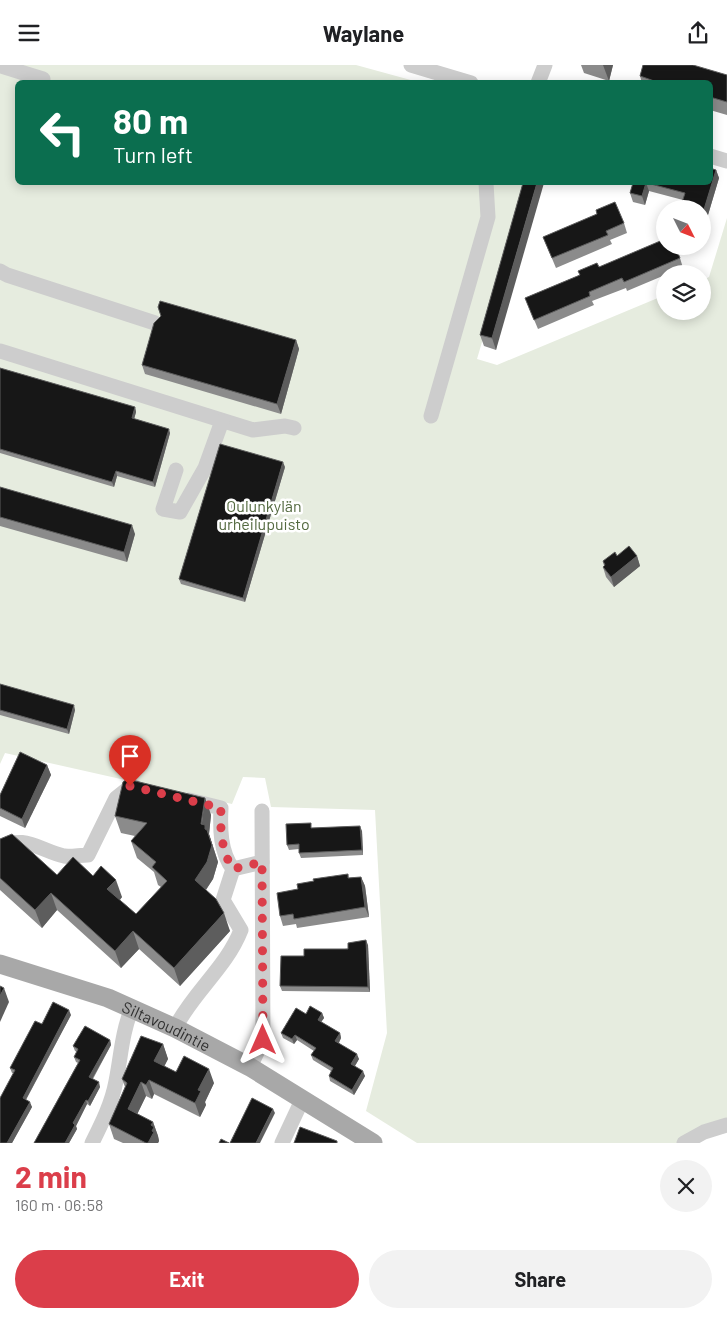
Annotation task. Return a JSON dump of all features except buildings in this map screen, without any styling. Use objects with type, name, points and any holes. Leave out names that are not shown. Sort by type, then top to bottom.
[{"type":"main road","name":"Siltavoudintie","points":[[0,964],[84,990],[132,1008],[175,1028],[250,1067],[373,1143]]},
{"type":"street","points":[[411,65],[461,80]]},
{"type":"street","points":[[539,80],[545,65]]},
{"type":"street","points":[[1,66],[43,79]]},
{"type":"street","points":[[713,157],[727,161]]},
{"type":"street","points":[[431,416],[488,217],[486,185]]},
{"type":"street","points":[[0,271],[7,275],[155,323]]},
{"type":"street","points":[[0,351],[253,430],[284,426],[294,428]]},
{"type":"street","points":[[176,470],[163,509],[180,512],[205,468],[222,421]]},
{"type":"street","points":[[0,850],[12,842],[26,843],[65,856],[88,855],[116,798],[130,786],[149,790]]},
{"type":"street","points":[[176,797],[221,808],[220,826],[226,859],[233,869]]},
{"type":"street","points":[[250,1067],[263,1040],[262,811]]},
{"type":"street","points":[[233,869],[262,862]]},
{"type":"street","points":[[175,1028],[197,994],[233,951],[241,930],[223,900],[233,869]]},
{"type":"street","points":[[92,1143],[113,1092],[125,1024],[132,1008]]},
{"type":"street","points":[[282,1143],[303,1098]]},
{"type":"street","points":[[684,1143],[704,1132],[727,1125]]},
{"type":"green space","name":"Oulunkylän urheilupuisto","points":[[0,65],[356,65],[411,80],[15,80],[15,185],[528,185],[477,359],[497,365],[656,299],[656,320],[711,320],[711,270],[727,218],[727,1120],[679,1143],[417,1143],[366,1111],[387,1033],[375,810],[271,807],[265,778],[243,777],[232,804],[5,753],[0,764]]},
{"type":"route","points":[[130,786],[221,808],[220,826],[226,859],[233,869],[262,862],[263,1040]]}]
